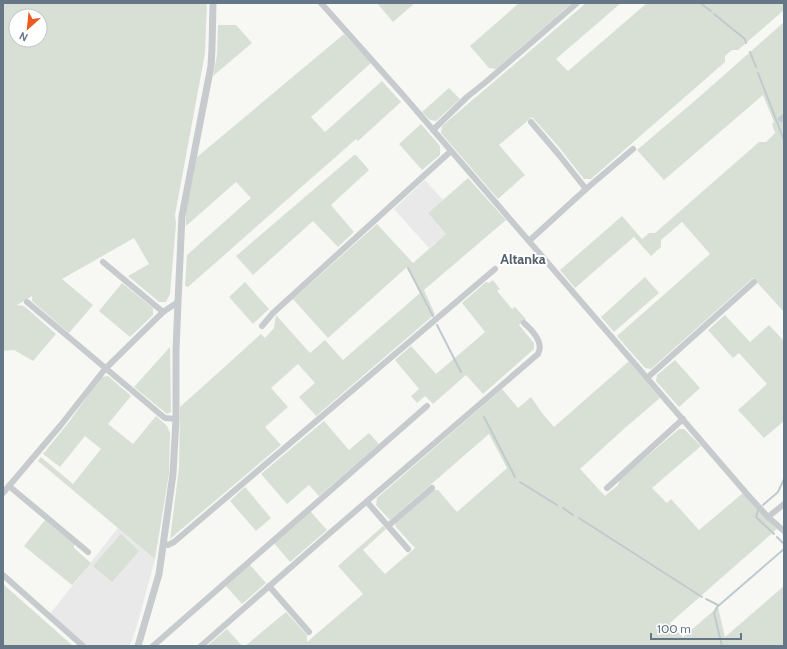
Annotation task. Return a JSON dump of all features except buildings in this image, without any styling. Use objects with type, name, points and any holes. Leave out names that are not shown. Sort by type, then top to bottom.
[{"type":"street","points":[[138,646],[156,584],[164,544],[173,474],[176,419],[176,352],[182,216],[211,66],[213,3]]},
{"type":"street","points":[[321,3],[768,516],[784,531]]},
{"type":"street","points":[[433,130],[468,97],[577,3]]},
{"type":"street","points":[[531,122],[586,189]]},
{"type":"street","points":[[529,241],[633,148]]},
{"type":"street","points":[[262,326],[273,312],[451,151]]},
{"type":"street","points":[[103,262],[163,312]]},
{"type":"street","points":[[164,544],[174,542],[495,269]]},
{"type":"street","points":[[647,378],[754,282]]},
{"type":"street","points":[[27,302],[160,414],[169,419],[176,419]]},
{"type":"street","points":[[3,492],[60,426],[105,369],[163,312],[178,302]]},
{"type":"street","points":[[201,646],[538,354],[540,351],[540,344],[529,327],[524,323]]},
{"type":"street","points":[[153,646],[427,406]]},
{"type":"street","points":[[607,488],[683,419]]},
{"type":"street","points":[[9,486],[88,552]]},
{"type":"street","points":[[388,526],[432,488]]},
{"type":"street","points":[[366,502],[408,549]]},
{"type":"street","points":[[768,516],[784,504]]},
{"type":"street","points":[[3,575],[83,646]]},
{"type":"street","points":[[269,586],[309,632]]},
{"type":"shaded area","points":[[3,3],[207,3],[205,53],[175,215],[176,224],[170,294],[166,302],[159,302],[128,276],[149,264],[134,238],[62,279],[93,305],[69,333],[32,301],[32,296],[17,305],[24,306],[56,334],[33,361],[14,350],[3,351]]},
{"type":"shaded area","points":[[377,3],[415,3],[393,22]]},
{"type":"shaded area","points":[[519,3],[572,3],[496,69],[489,68],[470,46]]},
{"type":"shaded area","points":[[586,3],[621,3],[556,59],[568,71],[647,3],[784,3],[784,10],[738,50],[732,50],[725,56],[725,62],[591,179],[584,179],[558,146],[532,117],[499,145],[525,175],[498,199],[441,133],[442,126]]},
{"type":"shaded area","points":[[784,22],[784,114],[782,116],[784,122],[784,312],[753,278],[651,369],[645,368],[617,336],[710,254],[682,222],[661,240],[661,247],[651,256],[634,237],[575,288],[560,270],[622,216],[642,239],[649,233],[655,233],[759,142],[766,142],[775,133],[772,124],[774,122],[763,95],[664,180],[637,150]]},
{"type":"shaded area","points":[[218,25],[236,25],[252,43],[213,76],[217,55]]},
{"type":"shaded area","points":[[344,34],[371,63],[311,117],[325,132],[382,81],[401,102],[358,141],[356,139],[188,287],[185,286],[187,255],[251,198],[236,182],[186,226],[186,211],[197,157]]},
{"type":"shaded area","points":[[449,88],[460,99],[436,121],[430,120],[422,112]]},
{"type":"shaded area","points":[[421,124],[440,146],[440,155],[422,170],[399,144]]},
{"type":"shaded area","points":[[354,155],[356,155],[369,170],[331,205],[354,232],[338,247],[313,221],[253,275],[236,256]]},
{"type":"shaded area","points":[[468,178],[506,220],[424,290],[435,314],[316,416],[299,397],[315,383],[298,364],[271,388],[288,407],[265,427],[281,445],[170,539],[179,468],[180,407],[261,334],[265,338],[274,328],[276,315],[310,353],[325,340],[343,360],[420,293],[407,267],[328,338],[293,299],[377,224],[413,263],[446,234],[428,213]]},
{"type":"shaded area","points":[[425,180],[443,200],[428,213],[446,234],[429,248],[394,209]]},
{"type":"shaded area","points":[[645,277],[659,293],[614,332],[601,317]]},
{"type":"shaded area","points":[[493,280],[500,289],[497,291],[512,309],[515,307],[526,319],[519,325],[534,343],[534,349],[483,394],[466,375],[433,404],[425,396],[417,403],[411,396],[419,389],[395,360],[411,346],[436,374],[485,332],[462,303],[486,282],[489,283]]},
{"type":"shaded area","points":[[245,282],[269,309],[253,324],[229,297]]},
{"type":"shaded area","points":[[122,283],[153,308],[153,315],[130,337],[99,311]]},
{"type":"shaded area","points":[[725,315],[750,342],[769,325],[784,341],[784,421],[764,438],[738,410],[767,384],[739,353],[733,358],[708,330]]},
{"type":"shaded area","points":[[170,347],[171,412],[167,414],[134,387]]},
{"type":"shaded area","points":[[675,360],[700,388],[679,407],[656,381],[657,375]]},
{"type":"shaded area","points":[[628,362],[660,398],[580,469],[605,496],[618,485],[620,479],[679,429],[684,429],[701,446],[652,488],[667,503],[671,499],[699,530],[743,493],[777,529],[670,623],[683,637],[718,607],[725,637],[784,586],[784,646],[245,646],[286,612],[307,635],[307,642],[363,594],[338,566],[383,526],[386,529],[363,550],[385,574],[415,548],[395,526],[396,523],[433,490],[438,490],[457,512],[507,468],[489,434],[390,520],[376,505],[377,498],[502,389],[518,408],[531,397],[554,427]]},
{"type":"shaded area","points":[[108,376],[131,396],[108,424],[133,444],[156,416],[167,426],[170,433],[169,474],[155,559],[38,461],[41,457],[73,484],[101,449],[85,436],[60,467],[43,454],[69,422],[101,377]]},
{"type":"shaded area","points":[[324,421],[349,450],[369,433],[379,444],[319,496],[309,485],[287,504],[261,474]]},
{"type":"shaded area","points":[[245,487],[271,518],[256,531],[230,501]]},
{"type":"shaded area","points":[[310,511],[327,530],[290,562],[274,543]]},
{"type":"shaded area","points":[[45,520],[74,544],[74,548],[91,563],[72,585],[24,546]]},
{"type":"shaded area","points":[[118,528],[155,559],[130,646],[87,646],[50,614]]},
{"type":"shaded area","points":[[121,534],[139,551],[112,582],[93,566]]},
{"type":"shaded area","points":[[249,564],[266,583],[242,604],[225,585]]},
{"type":"shaded area","points":[[3,584],[73,646],[3,646]]},
{"type":"shaded area","points":[[227,629],[242,646],[207,646]]},
{"type":"waterway","points":[[700,3],[711,11]]},
{"type":"waterway","points":[[714,14],[745,39],[746,43]]},
{"type":"waterway","points":[[750,52],[756,67]]},
{"type":"waterway","points":[[758,73],[784,140]]},
{"type":"waterway","points":[[408,268],[433,316]]},
{"type":"waterway","points":[[437,325],[461,372]]},
{"type":"waterway","points":[[484,417],[515,477]]},
{"type":"waterway","points":[[763,505],[778,492],[784,479]]},
{"type":"waterway","points":[[520,482],[557,505]]},
{"type":"waterway","points":[[563,508],[573,515]]},
{"type":"waterway","points":[[758,510],[756,517],[774,534]]},
{"type":"waterway","points":[[579,518],[702,597]]},
{"type":"waterway","points":[[777,537],[784,544]]},
{"type":"waterway","points":[[722,646],[714,613],[717,607],[784,549]]},
{"type":"waterway","points":[[706,599],[718,605]]},
{"type":"district","name":"Altanka","points":[[523,259]]}]
